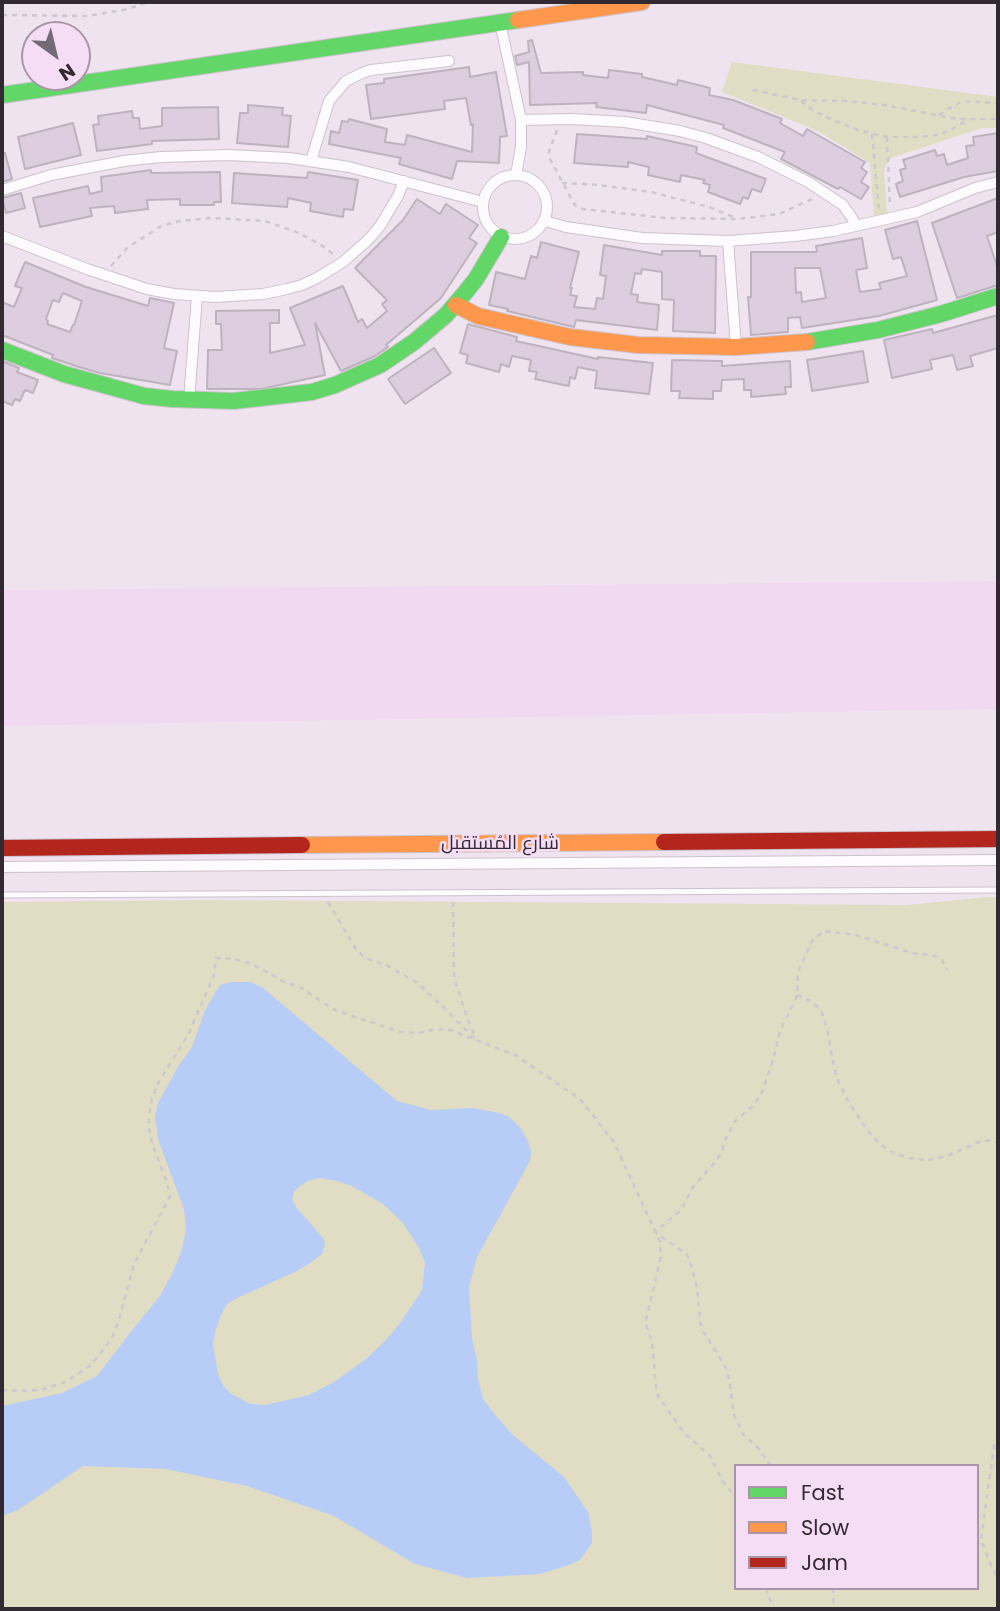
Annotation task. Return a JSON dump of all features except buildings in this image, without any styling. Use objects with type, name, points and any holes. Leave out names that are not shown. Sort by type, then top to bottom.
[{"type":"street","points":[[2,95],[642,2]]},
{"type":"street","points":[[500,22],[521,120],[521,147],[516,175]]},
{"type":"street","points":[[311,161],[330,101],[346,82],[371,70],[449,61]]},
{"type":"street","points":[[521,120],[625,122],[706,138],[758,157],[824,191],[843,205],[856,226]]},
{"type":"street","points":[[2,190],[87,167],[161,157],[269,156],[349,167],[483,202]]},
{"type":"street","points":[[516,175],[534,180],[540,186],[548,203],[548,212],[541,228],[527,238],[510,240],[501,237],[489,226],[483,211],[483,202],[491,186],[498,180],[516,175]]},
{"type":"street","points":[[2,236],[104,276],[148,289],[197,296],[239,296],[287,289],[317,278],[344,262],[380,226],[404,181]]},
{"type":"street","points":[[545,221],[566,227],[642,238],[728,242],[794,236],[856,226],[917,212],[975,188],[998,182]]},
{"type":"street","points":[[2,350],[64,374],[144,396],[234,401],[300,394],[335,385],[359,375],[397,354],[422,335],[456,305],[476,279],[501,237]]},
{"type":"street","points":[[728,242],[736,347]]},
{"type":"street","points":[[189,400],[197,296]]},
{"type":"street","points":[[456,305],[478,316],[570,337],[649,345],[736,347],[814,341],[867,332],[920,320],[998,296]]},
{"type":"street","name":"شارع المُستقبل","points":[[2,848],[998,839]]},
{"type":"street","name":"شارع المُستقبل","points":[[2,867],[998,860]]},
{"type":"lane","points":[[2,895],[998,890]]},
{"type":"path","points":[[2,15],[87,16],[128,9],[148,2]]},
{"type":"path","points":[[753,90],[800,100],[884,105],[968,120],[998,119]]},
{"type":"path","points":[[800,100],[814,111],[838,122],[887,137],[936,135],[950,131],[968,120]]},
{"type":"path","points":[[939,116],[963,101],[998,103]]},
{"type":"path","points":[[559,120],[549,157],[573,202],[583,209],[665,218],[738,219],[779,214],[824,191]]},
{"type":"path","points":[[872,134],[885,219]]},
{"type":"path","points":[[885,219],[887,137]]},
{"type":"path","points":[[562,183],[651,192],[709,207],[738,219]]},
{"type":"path","points":[[104,276],[127,248],[161,226],[211,218],[265,221],[299,233],[344,262]]},
{"type":"path","points":[[323,893],[356,948],[365,958],[388,966],[415,982],[478,1041]]},
{"type":"path","points":[[453,893],[454,977],[478,1041]]},
{"type":"path","points":[[655,1232],[681,1210],[693,1187],[716,1161],[735,1121],[754,1105],[762,1092],[780,1030],[797,995],[798,972],[812,941],[824,931],[856,935],[912,953],[934,956],[942,960],[947,970]]},
{"type":"path","points":[[2,1390],[44,1389],[65,1382],[90,1366],[111,1340],[134,1264],[170,1196],[152,1143],[149,1127],[152,1100],[158,1083],[189,1033],[214,975],[216,958],[233,959],[249,963],[284,982],[300,987],[333,1009],[401,1032],[450,1030],[515,1055],[579,1098],[614,1142],[662,1248],[645,1322],[652,1341],[658,1396],[674,1421],[710,1456],[723,1482],[734,1495]]},
{"type":"path","points":[[797,995],[813,1002],[821,1011],[839,1083],[865,1127],[884,1147],[909,1158],[928,1160],[947,1156],[979,1142],[991,1140],[998,1143]]},
{"type":"path","points":[[655,1232],[689,1258],[697,1287],[700,1322],[725,1366],[734,1415],[743,1434],[770,1464]]},
{"type":"path","points":[[998,1435],[990,1466],[981,1540],[998,1577]]},
{"type":"path","points":[[767,1590],[773,1608],[771,1609]]},
{"type":"path","points":[[833,1590],[834,1609]]},
{"type":"path","points":[[19,1609],[36,1609]]},
{"type":"path","points":[[71,1609],[114,1609]]},
{"type":"shaded area","points":[[732,62],[998,97],[998,128],[982,128],[891,158],[884,169],[887,214],[874,216],[870,163],[818,131],[722,92]]},
{"type":"shaded area","points":[[998,581],[998,709],[2,726],[2,590]]},
{"type":"shaded area","points":[[998,897],[998,1609],[2,1609],[2,902],[201,900],[907,905]]},
{"type":"water","points":[[251,982],[263,988],[397,1101],[431,1110],[472,1108],[500,1113],[520,1127],[531,1151],[530,1161],[477,1257],[469,1287],[472,1338],[483,1399],[514,1436],[564,1477],[588,1512],[592,1543],[580,1560],[540,1574],[467,1578],[415,1564],[334,1516],[247,1486],[166,1469],[83,1466],[18,1510],[2,1516],[2,1406],[62,1393],[97,1376],[160,1296],[174,1270],[186,1229],[184,1209],[158,1139],[155,1117],[158,1103],[192,1047],[205,1010],[220,985]],"holes":[[[320,1178],[352,1186],[383,1204],[402,1222],[419,1248],[425,1263],[422,1290],[385,1341],[365,1360],[334,1382],[309,1395],[265,1405],[250,1404],[230,1393],[218,1374],[213,1344],[221,1315],[227,1304],[297,1271],[322,1254],[325,1244],[323,1238],[292,1200],[294,1192],[308,1181]]]},
{"type":"traffic: fast","points":[[2,95],[518,20]]},
{"type":"traffic: fast","points":[[2,350],[64,374],[144,396],[234,401],[312,392],[380,365],[414,342],[446,315],[464,294],[501,237]]},
{"type":"traffic: fast","points":[[807,342],[878,330],[998,296]]},
{"type":"traffic: slow","points":[[518,20],[642,2]]},
{"type":"traffic: slow","points":[[456,305],[478,316],[570,337],[638,345],[736,347],[807,342]]},
{"type":"traffic: slow","points":[[302,845],[664,842]]},
{"type":"traffic: jam","points":[[664,842],[998,839]]},
{"type":"traffic: jam","points":[[2,848],[302,845]]}]
